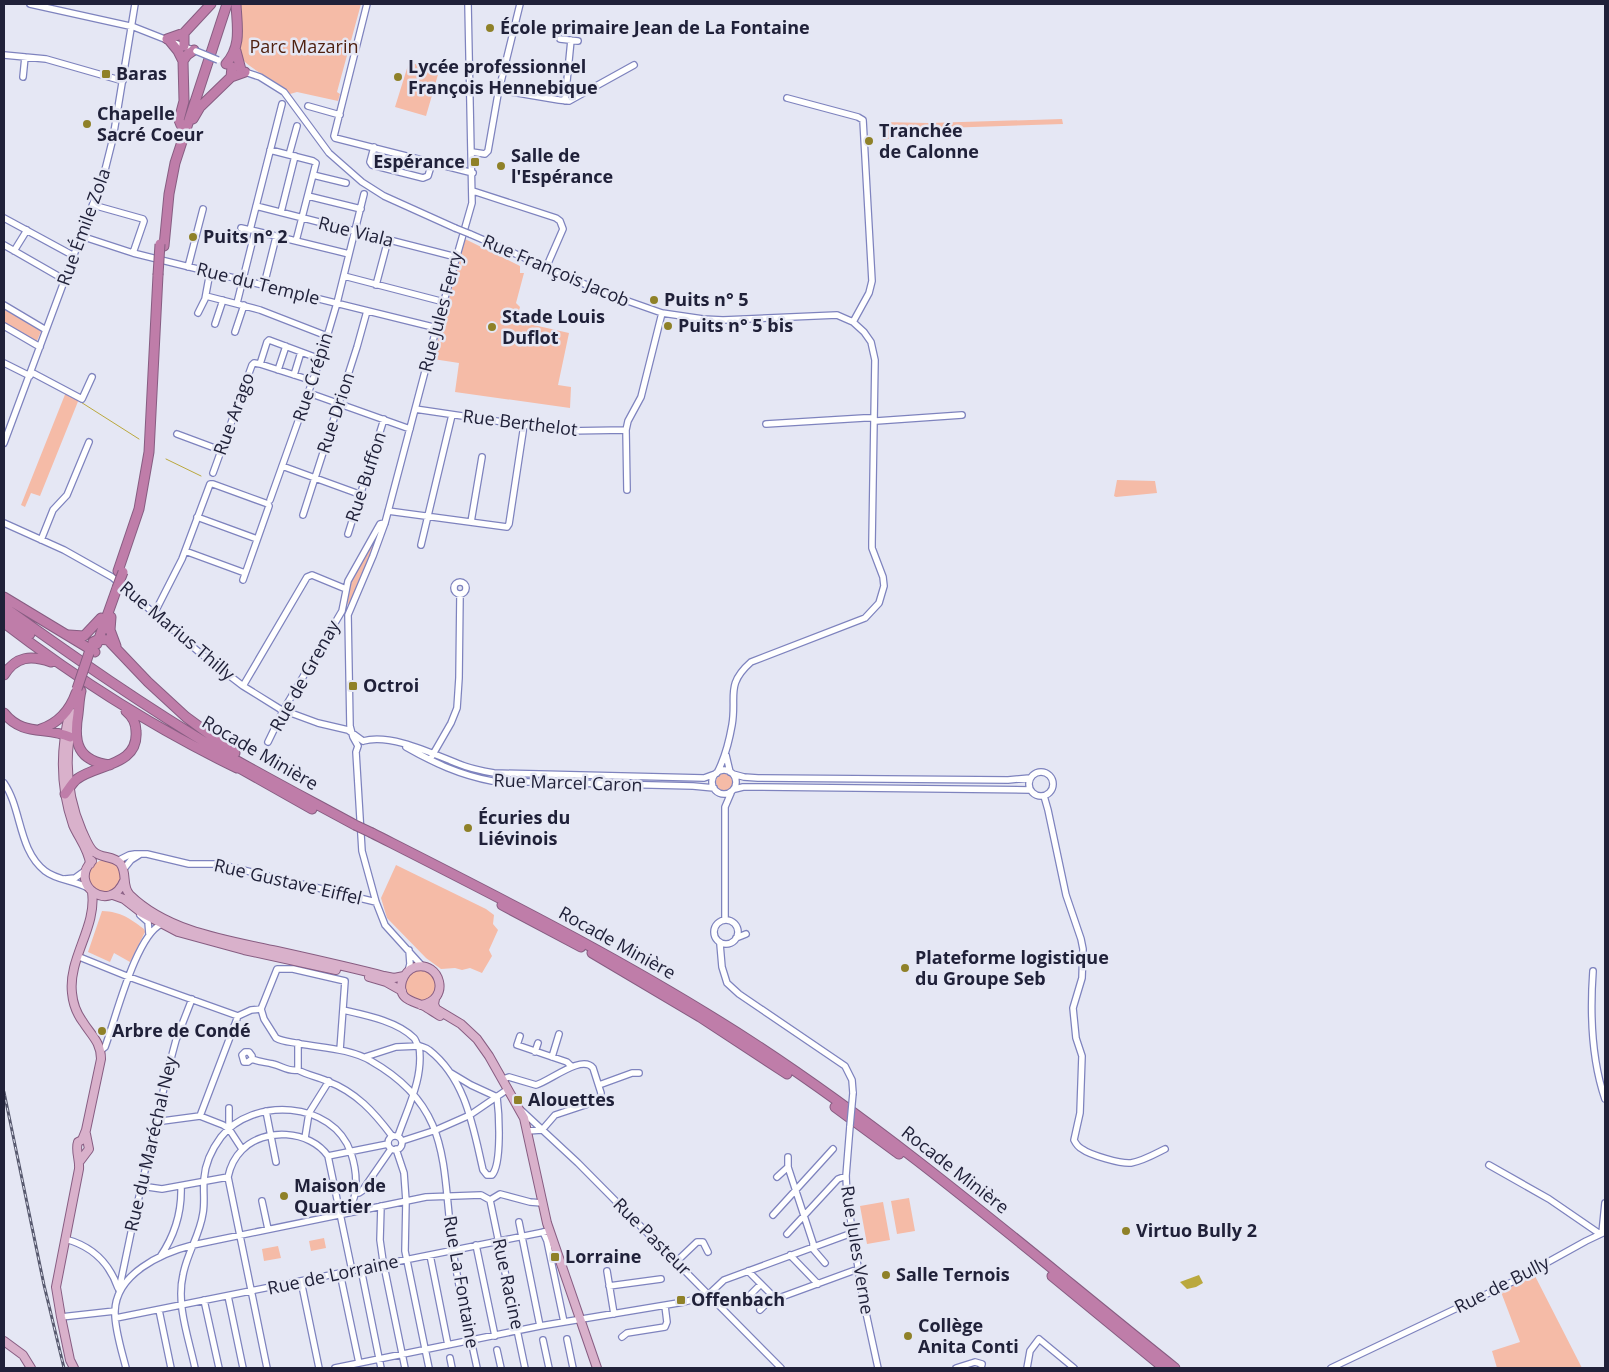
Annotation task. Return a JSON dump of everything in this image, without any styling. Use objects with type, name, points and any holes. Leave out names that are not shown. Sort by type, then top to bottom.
[{"type":"highway","points":[[183,128],[179,120],[184,101],[183,61],[178,51],[168,40],[184,33],[211,4]]},
{"type":"highway","points":[[183,128],[222,4]]},
{"type":"highway","points":[[110,765],[91,760],[81,751],[76,737],[75,702],[139,509],[149,452],[162,245],[162,206],[167,172],[227,4]]},
{"type":"highway","points":[[183,128],[190,128],[200,107],[231,77],[236,51],[238,23],[236,4]]},
{"type":"highway","points":[[184,33],[184,46]]},
{"type":"highway","points":[[183,61],[187,54],[195,51]]},
{"type":"highway","points":[[232,66],[236,51]]},
{"type":"highway","points":[[93,649],[100,618],[114,587]]},
{"type":"highway","points":[[114,587],[110,630],[117,648]]},
{"type":"highway","points":[[4,597],[64,634],[93,649]]},
{"type":"highway","name":"Rocade Minière","points":[[4,607],[133,697],[262,775],[355,828]]},
{"type":"highway","name":"Rocade Minière","points":[[4,615],[146,712],[246,773],[575,937],[657,983],[757,1046],[914,1157],[1174,1368]]},
{"type":"highway","points":[[64,634],[84,636],[100,618]]},
{"type":"highway","points":[[4,623],[60,664],[115,700],[167,732],[246,773]]},
{"type":"highway","points":[[93,649],[108,640],[148,682],[186,717],[259,769],[262,775]]},
{"type":"highway","points":[[4,675],[11,666],[27,658],[39,658],[60,664]]},
{"type":"highway","points":[[67,791],[79,777],[124,758],[133,748],[136,738],[133,720],[129,713],[115,700]]},
{"type":"highway","points":[[37,731],[56,722],[75,702]]},
{"type":"highway","points":[[4,713],[14,724],[27,729],[56,732],[67,736]]},
{"type":"highway","name":"Rocade Minière","points":[[371,836],[616,967],[700,1017],[800,1082],[911,1162],[1164,1368]]},
{"type":"main road","points":[[74,1368],[70,1360],[56,1287],[81,1151],[88,1150],[89,1146],[84,1141],[101,1059],[98,1041],[83,1023],[74,1003],[72,985],[77,956],[92,912],[90,890],[85,881],[88,855],[74,827],[67,791],[67,736],[75,702]]},
{"type":"main road","points":[[67,791],[84,836],[92,850],[103,857]]},
{"type":"main road","points":[[88,867],[98,858],[108,857],[117,861],[123,870],[128,893],[146,907],[192,930],[394,978],[416,967],[432,970],[438,978],[439,991],[434,1004],[436,1009],[461,1024],[489,1056],[508,1088],[527,1128],[546,1231],[597,1368]]},
{"type":"main road","points":[[92,912],[122,887],[124,881]]},
{"type":"main road","points":[[90,890],[101,896],[124,899],[162,924],[178,932],[206,941],[366,976],[386,982],[402,990]]},
{"type":"main road","points":[[406,973],[402,980],[402,990],[407,1000],[421,1005],[467,1030]]},
{"type":"main road","points":[[421,1005],[435,999]]},
{"type":"main road","points":[[4,1341],[23,1355],[31,1368]]},
{"type":"street","name":"Rue François Jacob","points":[[30,4],[131,26],[260,78],[284,92],[325,148],[355,176],[384,196],[604,294],[662,313],[703,319],[724,320],[837,315],[853,322]]},
{"type":"street","points":[[61,11],[62,4]]},
{"type":"street","name":"Rue Émile Zola","points":[[4,443],[93,206],[113,138],[124,81],[135,4]]},
{"type":"street","points":[[367,4],[335,138],[473,173]]},
{"type":"street","name":"Rue Jules Ferry","points":[[350,610],[374,556],[385,522],[456,257],[472,207],[473,173],[468,4]]},
{"type":"street","points":[[472,152],[485,154],[488,151],[499,90],[520,4]]},
{"type":"street","points":[[560,39],[578,41]]},
{"type":"street","points":[[565,101],[571,40]]},
{"type":"street","points":[[4,55],[46,59],[124,81]]},
{"type":"street","points":[[23,76],[25,57]]},
{"type":"street","points":[[499,90],[565,101],[574,99],[634,65]]},
{"type":"street","points":[[725,919],[725,807],[719,793],[714,788],[713,779],[726,755],[732,724],[734,686],[741,671],[751,662],[864,620],[879,603],[883,592],[883,577],[872,548],[874,353],[868,337],[853,322],[869,293],[872,281],[863,120],[808,102],[787,98]]},
{"type":"street","points":[[235,332],[256,206],[282,104]]},
{"type":"street","points":[[308,106],[340,114]]},
{"type":"street","points":[[280,212],[297,126]]},
{"type":"street","points":[[374,147],[370,162],[372,166],[423,178],[428,176],[432,163]]},
{"type":"street","points":[[270,150],[316,162],[296,241]]},
{"type":"street","points":[[313,175],[346,184]]},
{"type":"street","points":[[473,191],[556,218],[560,222],[563,229],[546,268]]},
{"type":"street","points":[[472,207],[481,193]]},
{"type":"street","name":"Rue Crépin","points":[[270,500],[320,359],[337,303],[364,194]]},
{"type":"street","points":[[308,196],[361,208]]},
{"type":"street","points":[[93,206],[143,219],[144,221],[133,254]]},
{"type":"street","name":"Rue Viala","points":[[256,206],[456,257]]},
{"type":"street","points":[[188,267],[204,209]]},
{"type":"street","points":[[4,218],[74,256]]},
{"type":"street","points":[[241,228],[350,254]]},
{"type":"street","points":[[14,251],[26,230]]},
{"type":"street","name":"Rue du Temple","points":[[81,236],[133,254],[437,328]]},
{"type":"street","points":[[264,285],[276,237]]},
{"type":"street","points":[[376,285],[388,240]]},
{"type":"street","points":[[4,245],[65,280]]},
{"type":"street","points":[[198,313],[206,296],[210,272]]},
{"type":"street","points":[[344,276],[444,302]]},
{"type":"street","points":[[206,296],[260,310],[327,336]]},
{"type":"street","points":[[215,324],[223,300]]},
{"type":"street","points":[[4,305],[46,330]]},
{"type":"street","name":"Rue Drion","points":[[303,515],[367,311]]},
{"type":"street","points":[[627,490],[626,430],[628,421],[641,397],[662,313]]},
{"type":"street","points":[[4,326],[40,347]]},
{"type":"street","points":[[313,381],[260,364],[267,342],[270,340],[320,359]]},
{"type":"street","points":[[278,370],[286,346]]},
{"type":"street","points":[[294,375],[301,352]]},
{"type":"street","points":[[4,363],[82,399],[92,377]]},
{"type":"street","name":"Rue Arago","points":[[213,473],[252,364],[260,364]]},
{"type":"street","points":[[309,393],[410,429]]},
{"type":"street","name":"Rue Berthelot","points":[[415,409],[565,431],[626,430]]},
{"type":"street","points":[[421,545],[452,415]]},
{"type":"street","points":[[766,424],[962,415]]},
{"type":"street","name":"Rue Buffon","points":[[348,534],[384,420]]},
{"type":"street","points":[[388,511],[507,527],[524,425]]},
{"type":"street","points":[[177,434],[220,450]]},
{"type":"street","points":[[41,540],[53,510],[67,495],[89,442]]},
{"type":"street","points":[[471,522],[482,458]]},
{"type":"street","points":[[282,466],[360,494]]},
{"type":"street","points":[[154,614],[185,551],[208,485],[213,484],[268,504],[243,580]]},
{"type":"street","points":[[197,517],[257,538]]},
{"type":"street","points":[[358,746],[350,726],[348,617],[350,610],[342,611],[348,581],[380,524],[385,522]]},
{"type":"street","name":"Rue Marius Thilly","points":[[4,523],[84,560],[112,577],[200,654],[243,686],[283,711],[318,723],[352,731]]},
{"type":"street","points":[[185,551],[245,573]]},
{"type":"street","points":[[243,686],[307,577],[312,575],[346,589]]},
{"type":"street","points":[[430,761],[452,723],[457,708],[460,678],[460,594]]},
{"type":"street","name":"Rue de Grenay","points":[[268,742],[316,652],[342,611]]},
{"type":"street","points":[[352,731],[363,741],[358,746],[356,752],[362,850],[376,902],[386,925],[423,967]]},
{"type":"street","name":"Rue Marcel Caron","points":[[363,741],[380,738],[434,754],[467,767],[494,773],[704,778],[716,773]]},
{"type":"street","name":"Rue Marcel Caron","points":[[400,744],[430,761],[473,778],[492,781],[714,788]]},
{"type":"street","points":[[725,807],[737,783],[726,755]]},
{"type":"street","points":[[716,773],[724,770],[744,777],[842,780],[1008,780],[1030,778]]},
{"type":"street","points":[[1041,772],[1050,776],[1053,785],[1052,790],[1044,796],[1035,795],[1028,785],[1030,778],[1036,773],[1041,772]]},
{"type":"street","points":[[492,781],[494,773]]},
{"type":"street","points":[[4,783],[17,809],[30,854],[44,870],[90,890]]},
{"type":"street","points":[[719,793],[725,795],[740,787],[759,786],[1030,790]]},
{"type":"street","points":[[1044,796],[1066,895],[1083,949],[1082,978],[1073,1008],[1075,1034],[1082,1056],[1080,1113],[1074,1140],[1082,1150],[1088,1153],[1132,1163],[1165,1149]]},
{"type":"street","points":[[123,870],[131,860],[141,854]]},
{"type":"street","name":"Rue Gustave Eiffel","points":[[117,861],[129,855],[141,854],[189,864],[218,864],[376,902]]},
{"type":"street","points":[[63,879],[75,878],[88,867]]},
{"type":"street","points":[[131,904],[136,912],[148,922],[149,934]]},
{"type":"street","points":[[722,956],[727,944],[736,938],[738,929],[733,922],[725,919],[717,922],[713,930],[715,938],[720,944],[727,944]]},
{"type":"street","points":[[101,1050],[105,1047],[129,977],[149,934],[162,924]]},
{"type":"street","name":"Rue Jules Verne","points":[[720,944],[722,967],[727,983],[738,994],[845,1066],[852,1080],[853,1093],[846,1176],[852,1233],[878,1368]]},
{"type":"street","points":[[406,973],[410,964],[409,950]]},
{"type":"street","points":[[77,956],[129,977],[238,1016]]},
{"type":"street","points":[[200,1116],[238,1016],[250,1010],[261,1009],[277,969],[293,969],[345,981],[340,1050]]},
{"type":"street","points":[[1593,971],[1592,1028],[1596,1064],[1605,1099]]},
{"type":"street","name":"Rue du Maréchal Ney","points":[[126,1368],[121,1352],[115,1312],[172,1051],[192,999]]},
{"type":"street","name":"Rue La Fontaine","points":[[261,1009],[264,1019],[276,1038],[340,1050],[365,1057],[388,1071],[414,1094],[423,1106],[436,1130],[444,1163],[453,1250],[477,1368]]},
{"type":"street","points":[[343,1010],[391,1024],[414,1038],[419,1046],[421,1055],[414,1094],[397,1138]]},
{"type":"street","points":[[552,1057],[559,1034]]},
{"type":"street","points":[[520,1036],[517,1046],[567,1062],[571,1066]]},
{"type":"street","points":[[298,1043],[298,1070]]},
{"type":"street","points":[[535,1052],[538,1043]]},
{"type":"street","points":[[365,1057],[390,1049],[419,1046],[428,1049],[451,1073],[459,1088],[470,1115],[483,1170],[489,1176],[494,1172],[497,1156],[499,1123],[497,1097]]},
{"type":"street","points":[[252,1059],[274,1064],[290,1071],[298,1070],[329,1081],[363,1102],[397,1138],[400,1147],[350,1151],[328,1156]]},
{"type":"street","points":[[503,1079],[509,1077],[536,1086],[566,1071],[571,1066],[584,1063],[591,1066],[602,1095],[600,1100],[555,1115],[542,1130],[527,1128]]},
{"type":"street","points":[[451,1073],[497,1097]]},
{"type":"street","points":[[599,1085],[632,1073],[639,1073]]},
{"type":"street","points":[[305,1138],[308,1113],[329,1081]]},
{"type":"street","points":[[429,1368],[406,1260],[404,1241],[406,1201],[404,1173],[388,1139],[436,1130],[470,1115],[508,1088]]},
{"type":"street","points":[[229,1108],[229,1129]]},
{"type":"street","name":"Rue Pasteur","points":[[519,1109],[578,1163],[778,1367]]},
{"type":"street","points":[[195,1368],[182,1305],[182,1275],[203,1213],[204,1181],[211,1153],[216,1143],[229,1129],[246,1118],[266,1111],[296,1110],[308,1113],[333,1128],[350,1151],[355,1173],[355,1192],[350,1212]]},
{"type":"street","points":[[266,1111],[276,1162]]},
{"type":"street","points":[[155,1122],[200,1116],[229,1129],[242,1149]]},
{"type":"street","points":[[527,1128],[534,1123]]},
{"type":"street","points":[[267,1368],[228,1177],[242,1149],[250,1143],[272,1135],[289,1135],[305,1138],[318,1146],[328,1156],[352,1271]]},
{"type":"street","points":[[355,1192],[359,1193],[362,1190],[392,1147]]},
{"type":"street","points":[[774,1215],[834,1150]]},
{"type":"street","points":[[788,1157],[788,1167],[813,1249],[825,1263]]},
{"type":"street","points":[[1489,1165],[1549,1199],[1602,1233],[1605,1204]]},
{"type":"street","points":[[777,1177],[788,1167]]},
{"type":"street","points":[[787,1234],[838,1179],[846,1176]]},
{"type":"street","points":[[141,1186],[153,1190],[162,1190],[228,1177]]},
{"type":"street","points":[[158,1258],[174,1231],[180,1208],[181,1186]]},
{"type":"street","points":[[65,1239],[87,1246],[101,1257],[113,1275],[119,1290],[133,1273],[158,1258],[192,1245],[340,1214],[426,1197],[447,1195],[481,1195],[490,1200],[500,1194],[530,1202],[542,1203]]},
{"type":"street","name":"Rue Racine","points":[[490,1200],[525,1368]]},
{"type":"street","points":[[262,1201],[268,1229]]},
{"type":"street","points":[[382,1206],[380,1240],[383,1264],[405,1368]]},
{"type":"street","points":[[519,1222],[540,1326]]},
{"type":"street","points":[[546,1231],[564,1322]]},
{"type":"street","name":"Rue de Lorraine","points":[[116,1318],[546,1231]]},
{"type":"street","points":[[335,1368],[540,1326],[665,1306],[702,1298],[709,1295],[722,1282],[813,1246],[852,1233]]},
{"type":"street","name":"Rue de Bully","points":[[1331,1368],[1512,1282],[1602,1233]]},
{"type":"street","points":[[676,1262],[697,1242],[703,1242],[708,1252]]},
{"type":"street","points":[[476,1245],[495,1336]]},
{"type":"street","points":[[430,1255],[448,1345]]},
{"type":"street","points":[[790,1255],[818,1284]]},
{"type":"street","points":[[748,1271],[776,1299],[858,1268]]},
{"type":"street","points":[[360,1269],[381,1368]]},
{"type":"street","points":[[607,1271],[614,1314]]},
{"type":"street","points":[[340,1273],[359,1363]]},
{"type":"street","points":[[609,1286],[661,1279]]},
{"type":"street","points":[[301,1281],[319,1368]]},
{"type":"street","points":[[746,1299],[761,1284]]},
{"type":"street","points":[[228,1296],[243,1368]]},
{"type":"street","points":[[760,1310],[774,1297]]},
{"type":"street","points":[[204,1300],[219,1368]]},
{"type":"street","points":[[622,1337],[627,1333],[665,1327],[667,1322],[665,1306]]},
{"type":"street","points":[[159,1310],[171,1368]]},
{"type":"street","points":[[61,1317],[115,1312]]},
{"type":"street","points":[[567,1339],[573,1368]]},
{"type":"street","points":[[1027,1368],[1030,1351],[1040,1339],[1074,1368]]},
{"type":"street","points":[[544,1340],[549,1368]]},
{"type":"street","points":[[497,1350],[501,1368]]},
{"type":"street","points":[[450,1358],[452,1368]]},
{"type":"street","points":[[956,1368],[975,1362],[982,1366]]},
{"type":"green space","name":"Parc Mazarin","points":[[241,4],[361,4],[337,92],[340,94],[338,101],[297,92],[290,94],[240,57],[242,32]]},
{"type":"green space","points":[[409,62],[439,71],[426,116],[395,107]]},
{"type":"green space","points":[[1062,119],[1063,124],[929,127],[883,140],[881,122],[929,123]]},
{"type":"green space","name":"Stade Louis Duflot","points":[[465,239],[520,266],[520,273],[524,273],[516,303],[520,307],[516,321],[569,333],[558,385],[571,387],[570,408],[455,392],[459,363],[433,359]]},
{"type":"green space","points":[[4,305],[43,327],[36,343],[4,324]]},
{"type":"green space","points":[[66,392],[79,399],[40,496],[31,493],[25,507],[21,505]]},
{"type":"green space","points":[[1117,480],[1155,481],[1157,493],[1116,497],[1114,496]]},
{"type":"green space","points":[[381,528],[360,582],[346,606],[349,582]]},
{"type":"green space","points":[[721,773],[729,773],[734,778],[732,789],[721,791],[716,786],[716,778]]},
{"type":"green space","points":[[105,860],[117,864],[121,876],[117,888],[105,892],[93,888],[89,876],[93,864]]},
{"type":"green space","points":[[396,865],[486,909],[494,915],[493,924],[498,930],[489,950],[492,956],[482,973],[470,968],[462,970],[455,968],[441,969],[426,958],[387,918],[381,898]]},
{"type":"green space","points":[[102,911],[125,916],[144,929],[145,932],[130,962],[114,953],[110,962],[88,952]]},
{"type":"green space","points":[[421,970],[432,975],[437,986],[432,997],[421,1002],[410,997],[405,986],[410,975]]},
{"type":"green space","points":[[909,1198],[915,1231],[897,1234],[891,1201]]},
{"type":"green space","points":[[883,1202],[890,1240],[867,1244],[860,1206]]},
{"type":"green space","points":[[324,1238],[326,1248],[311,1251],[309,1241]]},
{"type":"green space","points":[[278,1246],[281,1258],[264,1261],[262,1249]]},
{"type":"green space","points":[[1534,1274],[1582,1368],[1497,1368],[1492,1351],[1520,1342],[1501,1292]]},
{"type":"shaded area","points":[[1199,1275],[1203,1283],[1196,1287],[1187,1289],[1180,1282]]},
{"type":"waterway","points":[[76,399],[139,439]]},
{"type":"waterway","points":[[166,459],[201,476]]},
{"type":"railway","points":[[4,1092],[44,1285],[64,1368]]},
{"type":"place","name":"École primaire Jean de La Fontaine","points":[[490,28]]},
{"type":"place","name":"Baras","points":[[106,74]]},
{"type":"place","name":"Lycée professionnel François Hennebique","points":[[398,77]]},
{"type":"place","name":"Chapelle Sacré Coeur","points":[[87,124]]},
{"type":"place","name":"Tranchée de Calonne","points":[[869,141]]},
{"type":"place","name":"Espérance","points":[[475,162]]},
{"type":"place","name":"Salle de l'Espérance","points":[[501,166]]},
{"type":"place","name":"Puits n° 2","points":[[193,237]]},
{"type":"place","name":"Puits n° 5","points":[[654,300]]},
{"type":"place","name":"Puits n° 5 bis","points":[[668,326]]},
{"type":"place","name":"Stade Louis Duflot","points":[[492,327]]},
{"type":"place","name":"Octroi","points":[[353,686]]},
{"type":"place","name":"Écuries du Liévinois","points":[[468,828]]},
{"type":"place","name":"Plateforme logistique du Groupe Seb","points":[[905,968]]},
{"type":"place","name":"Arbre de Condé","points":[[102,1031]]},
{"type":"place","name":"Alouettes","points":[[518,1100]]},
{"type":"place","name":"Maison de Quartier","points":[[284,1196]]},
{"type":"place","name":"Virtuo Bully 2","points":[[1126,1231]]},
{"type":"place","name":"Lorraine","points":[[555,1257]]},
{"type":"place","name":"Salle Ternois","points":[[886,1275]]},
{"type":"place","name":"Offenbach","points":[[681,1300]]},
{"type":"place","name":"Collège Anita Conti","points":[[908,1336]]}]
